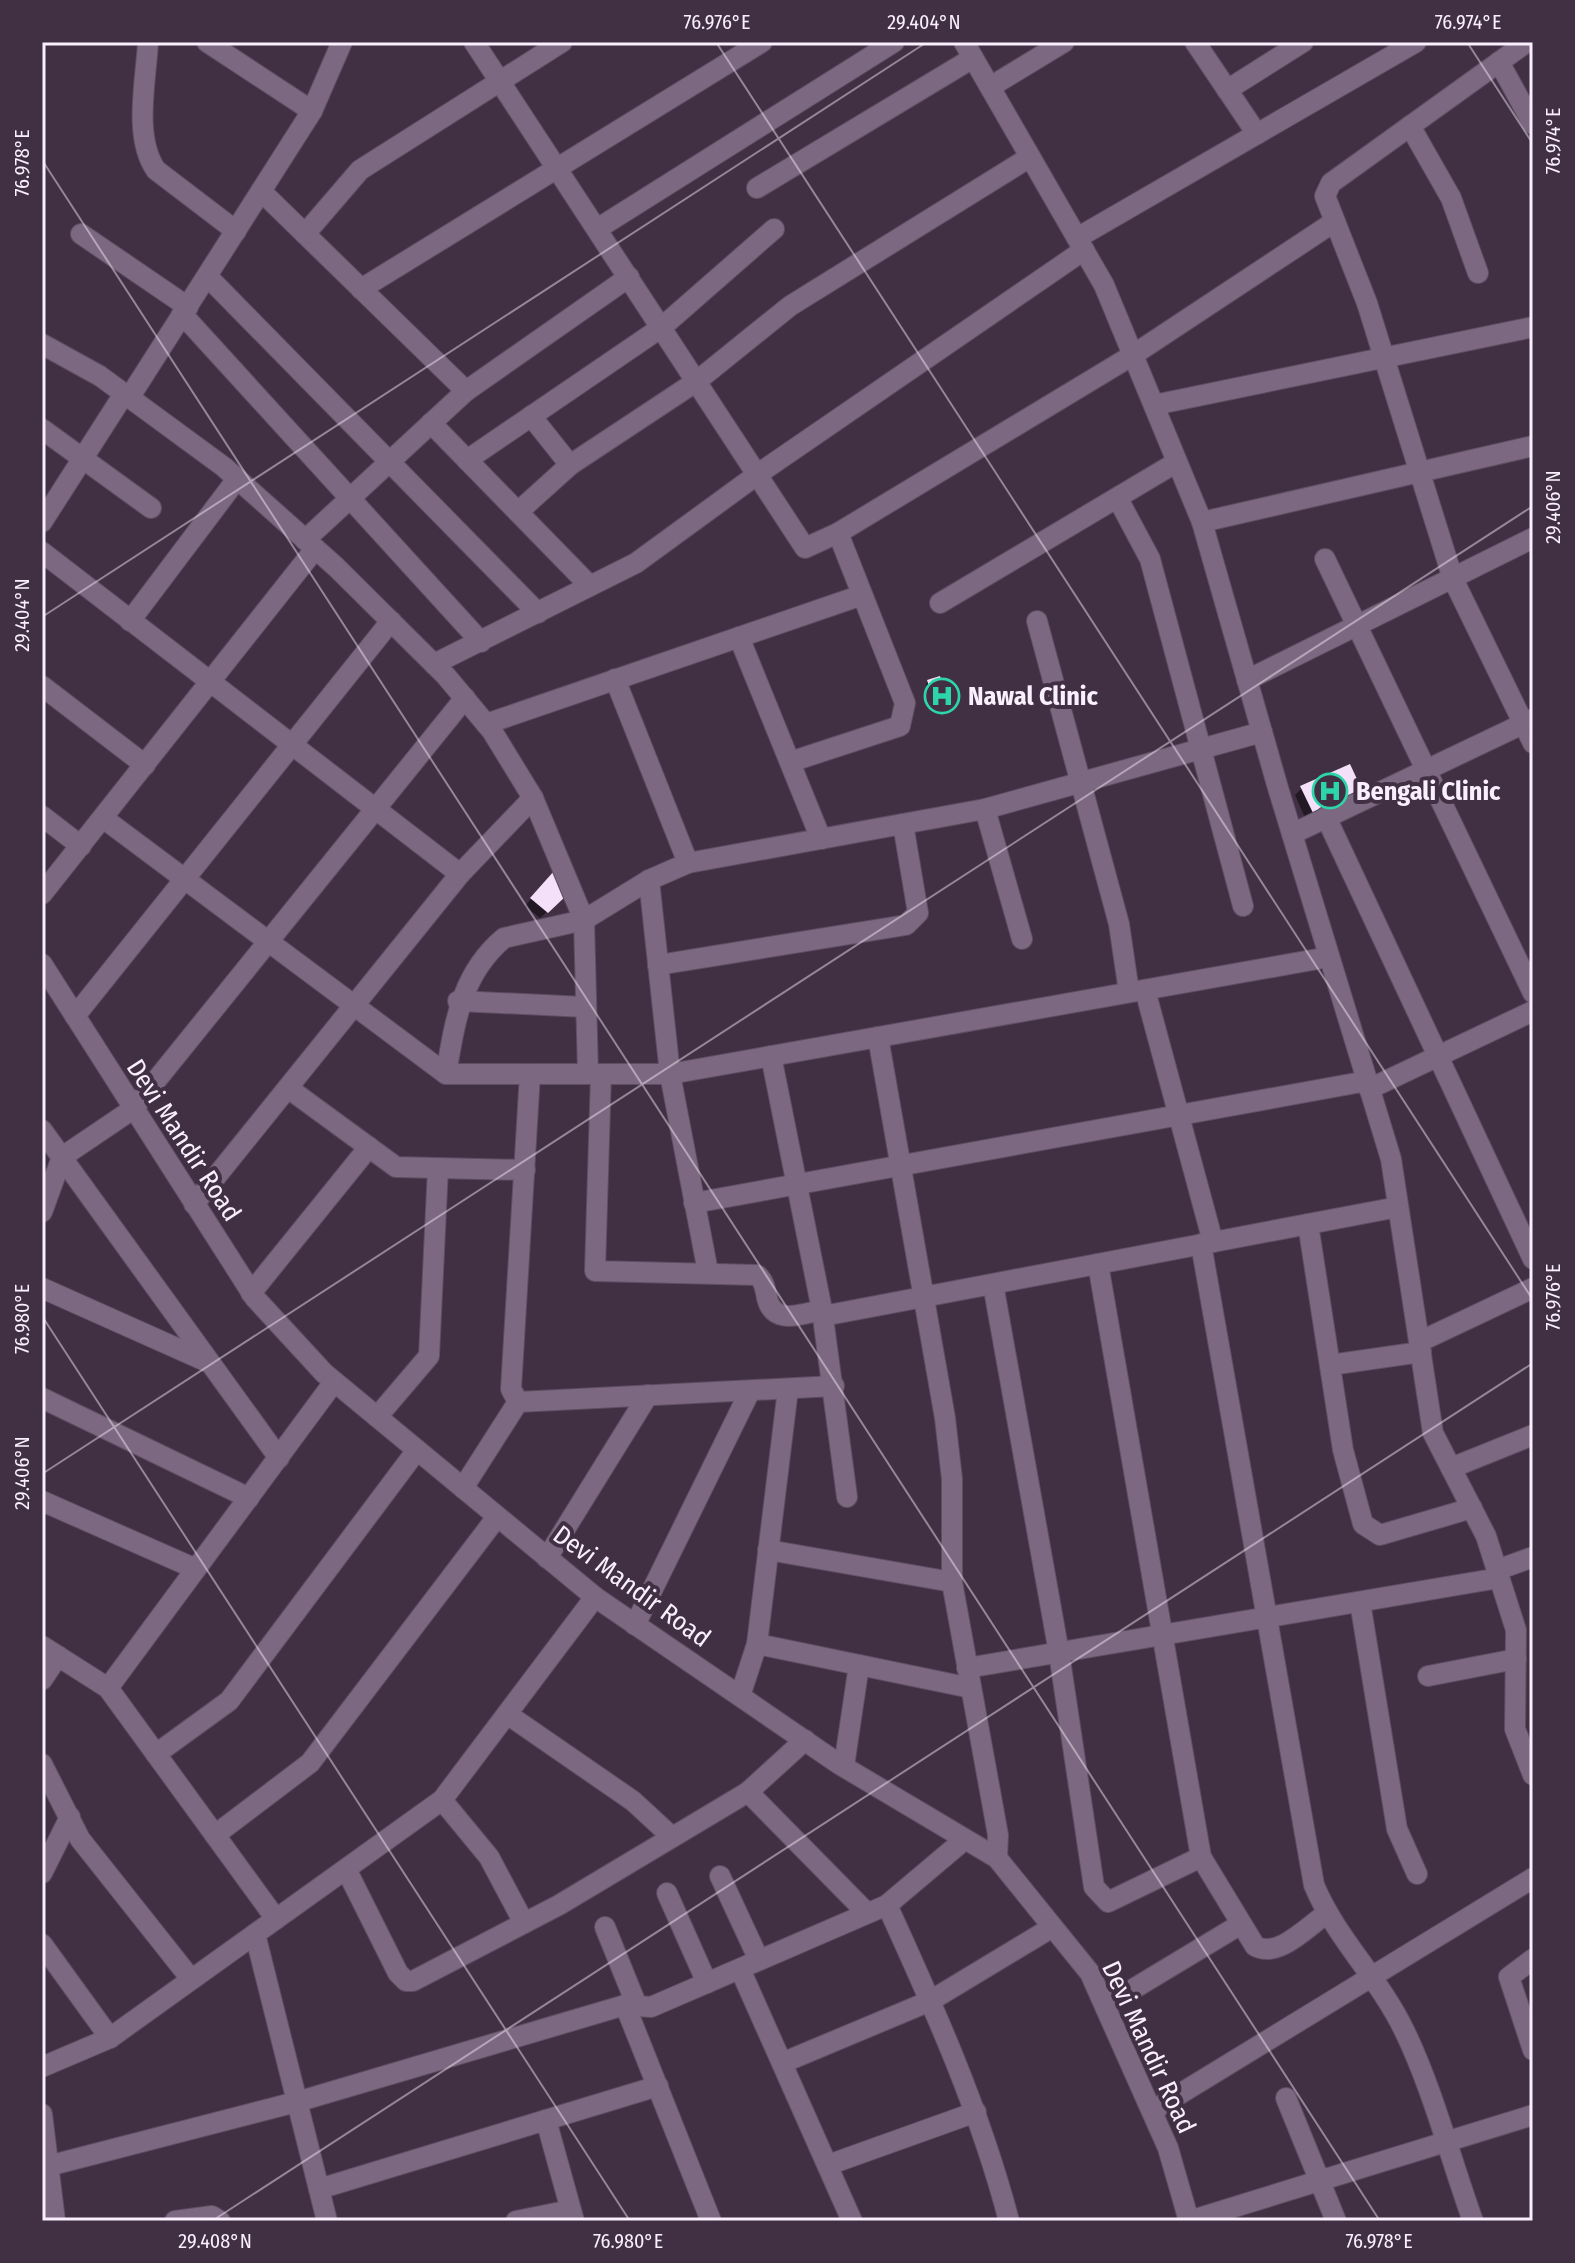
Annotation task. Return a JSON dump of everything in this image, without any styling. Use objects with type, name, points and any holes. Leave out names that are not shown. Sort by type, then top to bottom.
[{"type":"street","points":[[148,42],[146,157],[156,170],[236,231]]},
{"type":"street","points":[[207,42],[312,111]]},
{"type":"street","points":[[42,522],[185,311],[312,111],[342,42]]},
{"type":"street","points":[[474,42],[805,548],[838,533],[1133,355],[1334,222]]},
{"type":"street","points":[[305,234],[360,170],[562,42]]},
{"type":"street","points":[[361,289],[762,42]]},
{"type":"street","points":[[597,229],[894,42]]},
{"type":"street","points":[[990,87],[1064,42]]},
{"type":"street","points":[[1195,42],[1257,134]]},
{"type":"street","points":[[1227,90],[1303,42]]},
{"type":"street","points":[[434,664],[636,563],[1080,244],[1257,134],[1416,42]]},
{"type":"street","points":[[1524,43],[1331,183],[1326,205],[1384,360],[1453,579],[1528,721],[1533,743]]},
{"type":"street","points":[[757,188],[969,50],[1104,285],[1202,522],[1292,834],[1391,1159],[1433,1433],[1472,1508],[1516,1630],[1516,1659],[1524,1681],[1515,1729],[1533,1775]]},
{"type":"street","points":[[1499,62],[1533,124]]},
{"type":"street","points":[[1410,126],[1451,198],[1478,273]]},
{"type":"street","points":[[518,512],[570,465],[697,381],[790,306],[1030,157]]},
{"type":"street","points":[[261,191],[466,391]]},
{"type":"street","points":[[467,460],[662,327],[774,229]]},
{"type":"street","points":[[81,234],[185,311],[481,642]]},
{"type":"street","points":[[207,276],[538,613]]},
{"type":"street","points":[[42,894],[210,682],[310,544],[350,498],[466,391],[629,277]]},
{"type":"street","points":[[1154,405],[1533,327]]},
{"type":"street","points":[[42,344],[127,396],[237,479],[310,544],[391,621],[465,698],[486,724],[533,798],[584,920],[585,1007],[595,1074],[595,1271],[757,1275],[764,1281],[770,1309],[785,1317],[923,1297],[1398,1207]]},
{"type":"street","points":[[531,416],[570,465]]},
{"type":"street","points":[[431,423],[590,586]]},
{"type":"street","points":[[42,429],[151,508]]},
{"type":"street","points":[[1202,522],[1533,446]]},
{"type":"street","points":[[940,603],[1177,462]]},
{"type":"street","points":[[130,621],[237,479]]},
{"type":"street","points":[[1118,499],[1150,559],[1243,906]]},
{"type":"street","points":[[790,762],[900,726],[905,703],[838,533]]},
{"type":"street","points":[[1247,680],[1533,538]]},
{"type":"street","points":[[42,552],[460,874]]},
{"type":"street","points":[[1325,559],[1533,993]]},
{"type":"street","points":[[486,724],[862,595]]},
{"type":"street","points":[[75,1016],[391,621]]},
{"type":"street","points":[[1037,621],[1137,991],[1181,1114],[1207,1243],[1264,1618],[1314,1885],[1326,1914],[1373,1976],[1405,2031],[1473,2221]]},
{"type":"street","points":[[739,637],[821,839]]},
{"type":"street","points":[[615,679],[688,863]]},
{"type":"street","points":[[42,686],[145,765]]},
{"type":"street","points":[[42,1212],[62,1157],[133,1109],[465,698]]},
{"type":"street","points":[[1292,834],[1528,721]]},
{"type":"street","points":[[446,1074],[458,1001],[495,946],[504,938],[584,920],[649,880],[688,863],[985,809],[1262,732]]},
{"type":"street","points":[[194,1204],[460,874],[533,798]]},
{"type":"street","points":[[985,809],[1022,939]]},
{"type":"street","points":[[42,816],[81,846]]},
{"type":"street","points":[[1326,817],[1533,1259]]},
{"type":"street","points":[[103,818],[446,1074],[670,1074],[1329,957]]},
{"type":"street","points":[[658,965],[906,925],[918,913],[903,824]]},
{"type":"street","points":[[649,880],[670,1074],[708,1272]]},
{"type":"street","name":"Devi Mandir Road","points":[[42,964],[251,1293],[334,1382],[595,1597],[844,1766],[997,1858],[1090,1973],[1168,2148],[1189,2221]]},
{"type":"street","points":[[458,1001],[585,1007]]},
{"type":"street","points":[[694,1203],[1181,1114],[1368,1085],[1533,1011]]},
{"type":"street","points":[[878,1037],[952,1479],[952,1582],[998,1835],[997,1858]]},
{"type":"street","points":[[771,1056],[822,1313],[847,1497]]},
{"type":"street","points":[[518,1402],[511,1389],[530,1074]]},
{"type":"street","points":[[288,1088],[396,1167],[525,1170]]},
{"type":"street","points":[[42,1130],[279,1458]]},
{"type":"street","points":[[251,1293],[369,1147]]},
{"type":"street","points":[[377,1417],[429,1356],[438,1168]]},
{"type":"street","points":[[1308,1224],[1343,1450],[1363,1524],[1380,1535],[1472,1508]]},
{"type":"street","points":[[1098,1264],[1160,1635],[1201,1857],[1255,1946],[1264,1951],[1275,1950],[1326,1914]]},
{"type":"street","points":[[993,1284],[1059,1653],[1094,1887],[1108,1902],[1201,1857]]},
{"type":"street","points":[[42,1288],[211,1364]]},
{"type":"street","points":[[1330,1365],[1420,1347],[1533,1288]]},
{"type":"street","points":[[108,1688],[334,1382]]},
{"type":"street","points":[[518,1402],[834,1386]]},
{"type":"street","points":[[740,1696],[757,1644],[788,1389]]},
{"type":"street","points":[[635,1625],[750,1391]]},
{"type":"street","points":[[547,1558],[648,1395]]},
{"type":"street","points":[[42,1398],[249,1498]]},
{"type":"street","points":[[463,1488],[518,1402]]},
{"type":"street","points":[[1451,1468],[1533,1435]]},
{"type":"street","points":[[156,1754],[229,1701],[417,1450]]},
{"type":"street","points":[[42,1501],[196,1569]]},
{"type":"street","points":[[215,1835],[310,1763],[497,1517]]},
{"type":"street","points":[[768,1550],[952,1582]]},
{"type":"street","points":[[757,1644],[859,1665],[969,1678],[1059,1653],[1360,1602],[1498,1574],[1533,1557]]},
{"type":"street","points":[[42,2067],[110,2038],[442,1800],[595,1597]]},
{"type":"street","points":[[1360,1602],[1397,1829],[1417,1874]]},
{"type":"street","points":[[42,1680],[50,1651],[108,1688],[276,1919]]},
{"type":"street","points":[[1428,1676],[1516,1659]]},
{"type":"street","points":[[844,1766],[859,1665]]},
{"type":"street","points":[[507,1714],[633,1801],[672,1837]]},
{"type":"street","points":[[346,1869],[398,1973],[406,1981],[524,1923],[748,1792],[805,1740]]},
{"type":"street","points":[[42,1764],[80,1839],[191,1979]]},
{"type":"street","points":[[748,1792],[867,1913]]},
{"type":"street","points":[[442,1800],[489,1857],[524,1923]]},
{"type":"street","points":[[42,1873],[70,1817]]},
{"type":"street","points":[[48,2166],[300,2101],[631,2006],[651,2007],[887,1905],[964,1840]]},
{"type":"street","points":[[720,1876],[782,2063],[852,2221]]},
{"type":"street","points":[[1152,2111],[1533,1878]]},
{"type":"street","points":[[667,1893],[707,1983]]},
{"type":"street","points":[[887,1905],[991,2150],[1009,2221]]},
{"type":"street","points":[[1105,2006],[1241,1924]]},
{"type":"street","points":[[605,1927],[658,2086],[711,2221]]},
{"type":"street","points":[[782,2063],[930,2001],[1051,1928]]},
{"type":"street","points":[[255,1934],[300,2101],[327,2221]]},
{"type":"street","points":[[42,1944],[110,2038]]},
{"type":"street","points":[[1533,1959],[1509,1977],[1533,2050]]},
{"type":"street","points":[[319,2189],[658,2086]]},
{"type":"street","points":[[1286,2098],[1322,2179],[1336,2221]]},
{"type":"street","points":[[828,2165],[976,2112]]},
{"type":"street","points":[[42,2114],[55,2221]]},
{"type":"street","points":[[1189,2221],[1533,2115]]},
{"type":"street","points":[[516,2221],[572,2215],[546,2120]]},
{"type":"street","points":[[175,2221],[206,2216],[220,2221]]},
{"type":"building","points":[[940,676],[949,708],[937,712],[927,680]]},
{"type":"building","points":[[1350,764],[1363,792],[1314,815],[1300,786]]},
{"type":"building","points":[[554,871],[566,896],[548,913],[530,898]]},
{"type":"place","name":"Nawal Clinic","points":[[942,696]]},
{"type":"place","name":"Bengali Clinic","points":[[1330,791]]}]
